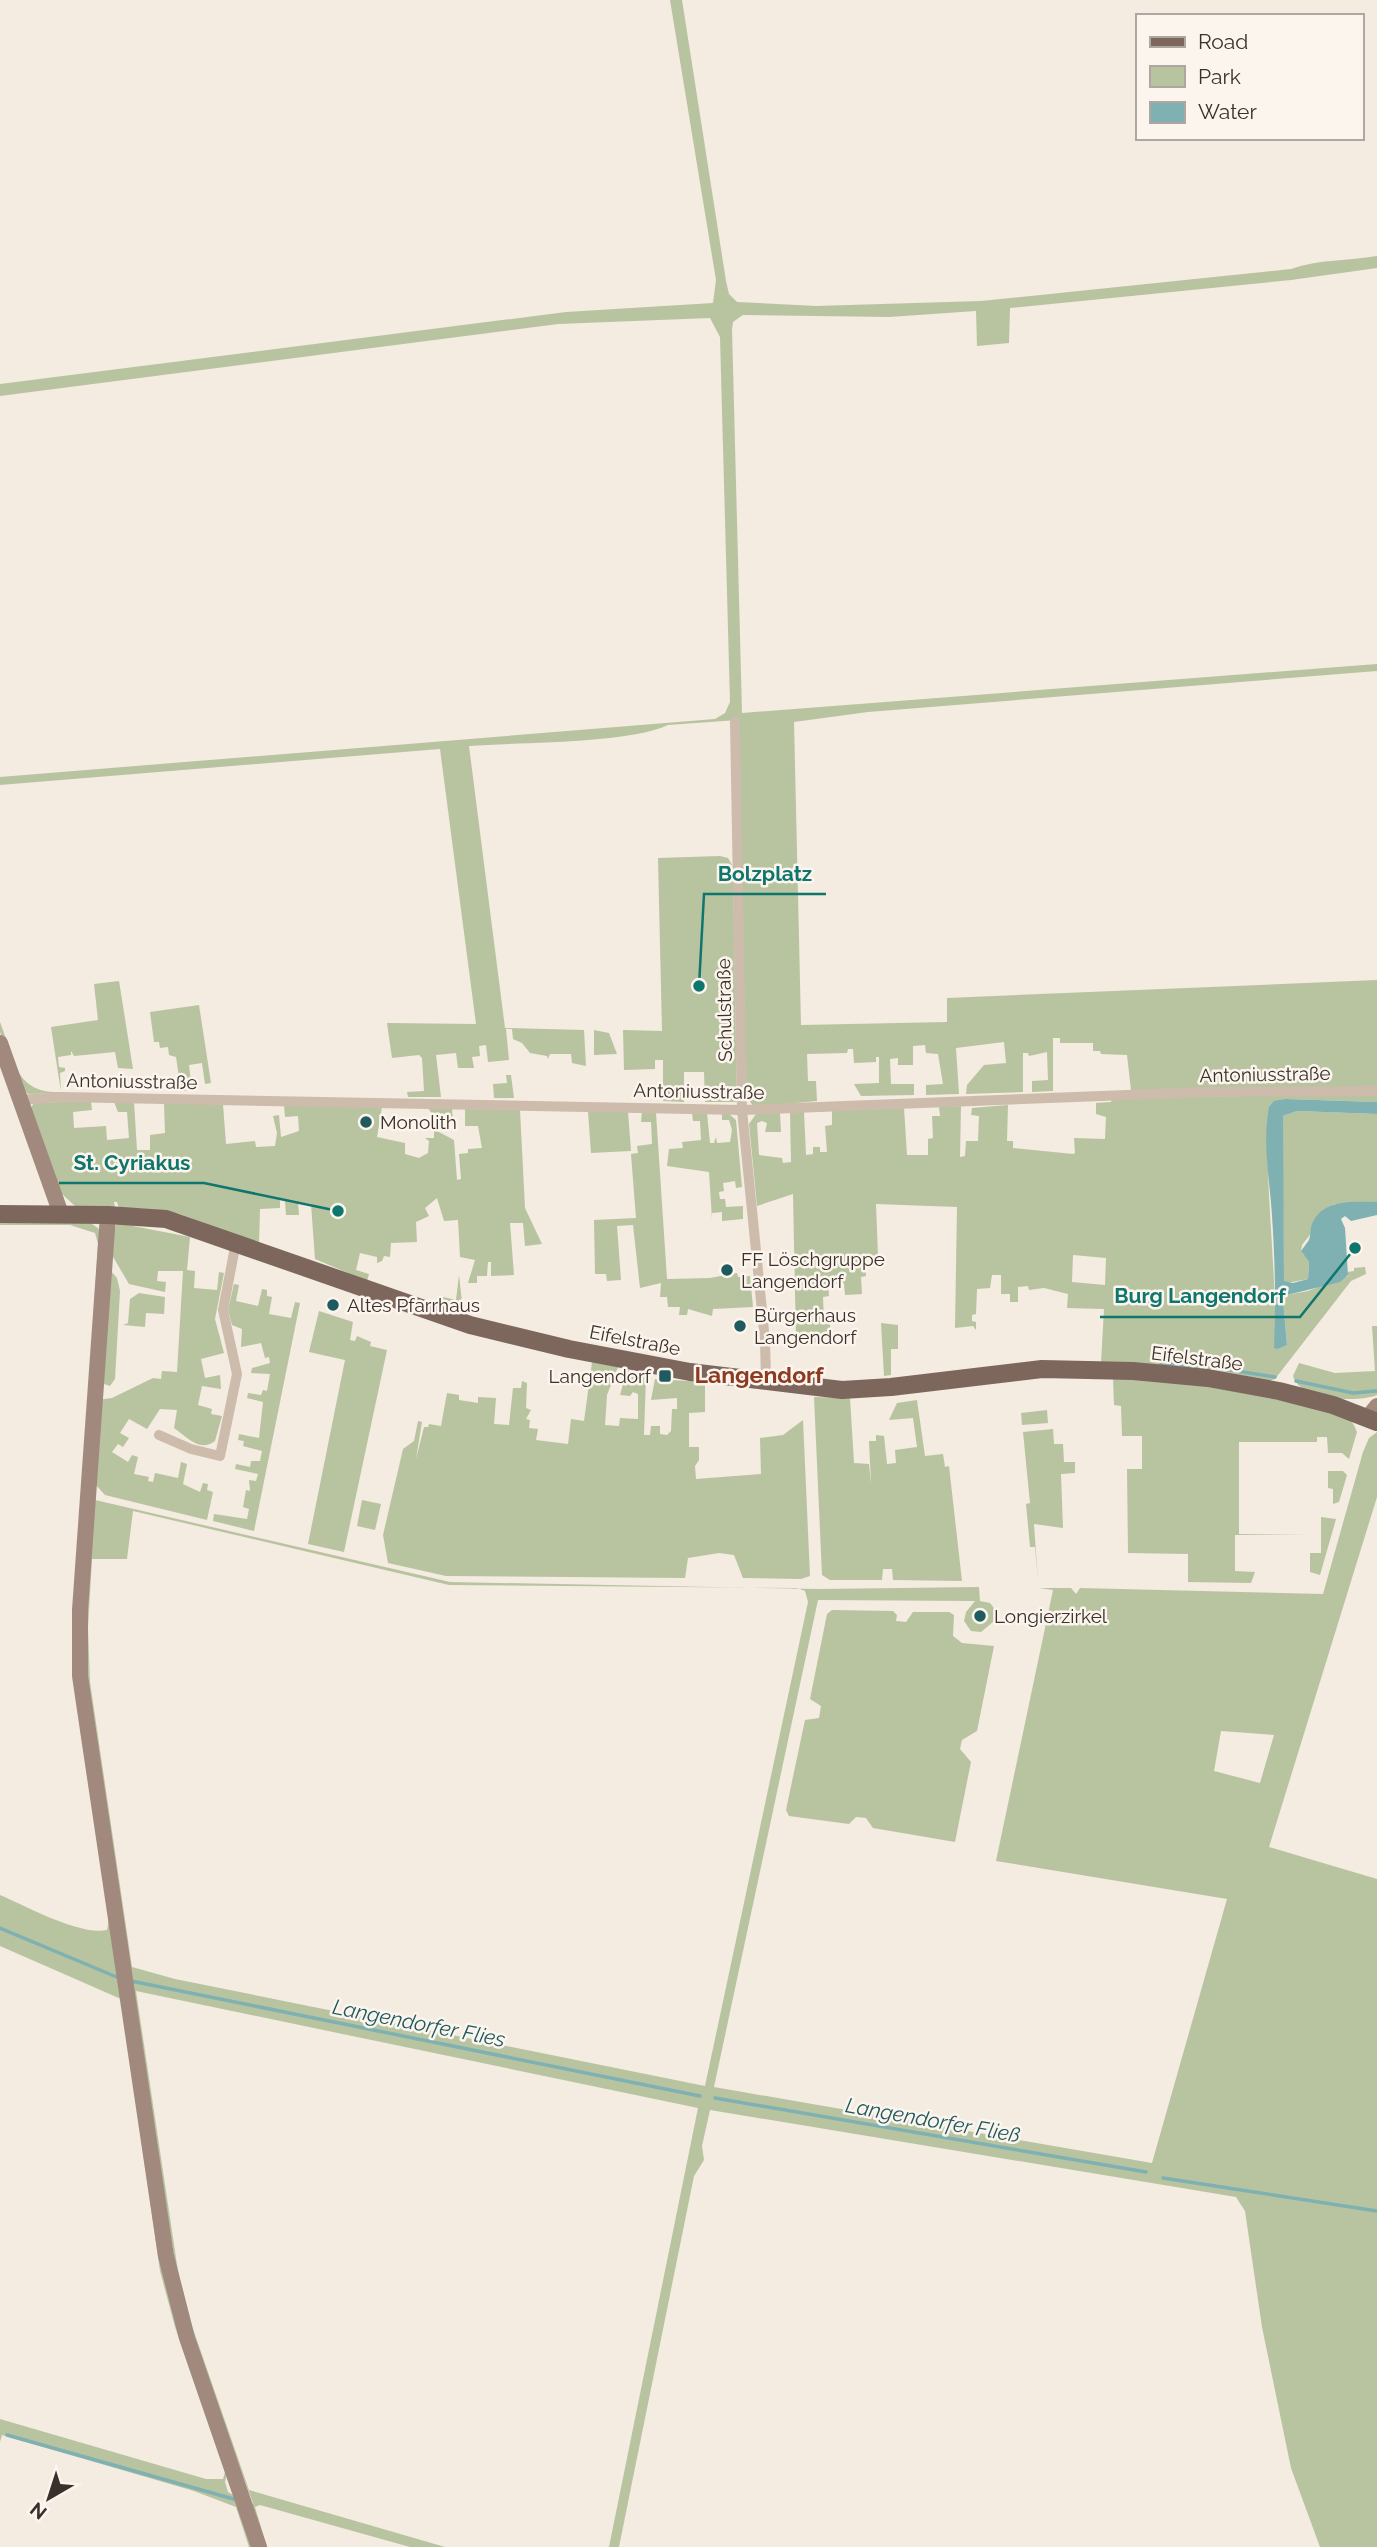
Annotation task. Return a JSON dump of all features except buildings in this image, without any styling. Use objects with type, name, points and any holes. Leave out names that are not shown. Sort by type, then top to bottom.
[{"type":"main road","name":"Eifelstraße","points":[[0,1214],[108,1214],[166,1219],[403,1304],[506,1335],[666,1368],[821,1389],[872,1389],[1009,1371],[1056,1368],[1133,1371],[1208,1378],[1279,1391],[1374,1415]]},
{"type":"street","name":"Schulstraße","points":[[735,722],[743,1110],[765,1341],[765,1380]]},
{"type":"street","points":[[0,1043],[61,1214]]},
{"type":"street","name":"Antoniusstraße","points":[[20,1100],[62,1097],[743,1110],[1206,1092],[1377,1091]]},
{"type":"street","points":[[108,1214],[82,1585],[80,1676],[166,2256],[187,2338],[259,2547]]},
{"type":"street","points":[[159,1435],[191,1449],[220,1456],[237,1374],[223,1310],[236,1242]]},
{"type":"green space","points":[[670,0],[682,0],[726,281],[729,294],[737,302],[816,306],[981,301],[1291,269],[1323,262],[1377,256],[1377,268],[1291,280],[1010,308],[1009,343],[977,346],[976,311],[889,317],[743,315],[733,322],[732,329],[742,713],[1377,664],[1377,671],[868,712],[794,722],[801,1025],[947,1022],[947,998],[1377,980],[1377,1088],[1131,1090],[1127,1055],[1101,1054],[1100,1051],[1093,1051],[1093,1043],[1060,1043],[1060,1038],[1053,1038],[1053,1091],[1032,1092],[1032,1081],[1048,1080],[1047,1052],[1029,1056],[1028,1053],[1023,1053],[1023,1092],[966,1094],[967,1085],[984,1065],[1006,1063],[1004,1042],[956,1048],[959,1094],[926,1095],[926,1085],[943,1084],[938,1054],[926,1053],[925,1045],[913,1046],[913,1065],[898,1065],[898,1058],[890,1059],[891,1084],[914,1084],[914,1095],[861,1096],[854,1084],[879,1083],[879,1057],[876,1057],[876,1062],[854,1063],[853,1049],[848,1049],[847,1053],[807,1054],[808,1081],[816,1081],[817,1101],[754,1107],[746,1096],[738,720],[668,725],[627,736],[600,739],[469,746],[505,1028],[584,1030],[586,1066],[572,1063],[571,1054],[550,1054],[548,1059],[547,1056],[530,1053],[522,1043],[513,1039],[512,1029],[506,1029],[509,1060],[488,1062],[486,1045],[479,1046],[480,1056],[472,1057],[474,1068],[458,1068],[456,1053],[436,1055],[441,1097],[408,1097],[407,1092],[424,1091],[422,1058],[419,1055],[392,1058],[387,1023],[476,1024],[440,749],[0,785],[0,777],[715,719],[725,713],[730,702],[720,337],[710,318],[558,324],[0,396],[0,384],[566,312],[713,303],[716,280]]},
{"type":"green space","points":[[658,858],[728,858],[733,867],[737,1102],[705,1102],[704,1072],[684,1072],[684,1102],[663,1101],[663,1060],[655,1060],[655,1069],[624,1070],[623,1030],[662,1031]]},
{"type":"green space","points":[[119,981],[133,1069],[118,1068],[115,1052],[74,1056],[71,1051],[71,1055],[58,1057],[59,1067],[65,1068],[65,1071],[60,1073],[61,1092],[51,1027],[98,1020],[94,984]]},
{"type":"green space","points":[[199,1005],[211,1083],[205,1084],[202,1063],[189,1065],[191,1082],[185,1083],[186,1091],[171,1091],[165,1079],[179,1077],[176,1057],[169,1055],[168,1047],[160,1048],[159,1042],[154,1042],[150,1012]]},
{"type":"green space","points":[[0,1022],[13,1060],[25,1080],[45,1091],[61,1092],[28,1094],[19,1085],[0,1032]]},
{"type":"green space","points":[[594,1030],[609,1033],[617,1054],[594,1055]]},
{"type":"green space","points":[[506,1075],[511,1075],[514,1098],[494,1098],[493,1084],[507,1083]]},
{"type":"green space","points":[[1377,1094],[1377,1102],[1286,1099],[1268,1116],[1275,1348],[1287,1345],[1283,1300],[1287,1295],[1308,1291],[1348,1276],[1347,1272],[1354,1271],[1354,1268],[1365,1267],[1366,1274],[1351,1281],[1275,1379],[1269,1381],[1212,1369],[1101,1363],[1104,1309],[1067,1308],[1068,1294],[1044,1288],[1029,1290],[1028,1286],[1018,1287],[1018,1302],[1010,1302],[1010,1294],[1001,1294],[1001,1275],[992,1275],[990,1288],[977,1289],[976,1314],[972,1315],[976,1330],[973,1326],[955,1328],[957,1207],[876,1204],[878,1256],[865,1257],[866,1276],[861,1277],[862,1294],[845,1295],[844,1283],[828,1284],[829,1296],[823,1297],[824,1322],[830,1322],[831,1345],[828,1344],[829,1338],[821,1336],[816,1343],[813,1342],[812,1334],[808,1335],[809,1342],[796,1340],[793,1194],[757,1206],[749,1124],[756,1114],[780,1113],[781,1132],[765,1132],[767,1123],[757,1123],[759,1155],[782,1158],[783,1163],[791,1162],[790,1112],[804,1112],[806,1155],[813,1154],[813,1147],[820,1147],[820,1152],[827,1152],[825,1126],[832,1125],[832,1111],[904,1108],[907,1155],[928,1155],[928,1139],[933,1138],[932,1116],[940,1116],[939,1107],[961,1106],[960,1157],[965,1156],[966,1141],[978,1141],[979,1116],[971,1115],[972,1108],[1008,1105],[1007,1141],[1013,1141],[1013,1148],[1073,1154],[1074,1138],[1105,1139],[1106,1117],[1096,1114],[1096,1103],[1111,1102],[1112,1098]],"holes":[[[1073,1255],[1106,1258],[1105,1285],[1072,1282]]]},
{"type":"green space","points":[[91,1101],[92,1110],[73,1112],[74,1128],[106,1126],[107,1140],[129,1138],[127,1112],[118,1112],[114,1102],[134,1102],[137,1150],[150,1150],[150,1135],[165,1133],[164,1103],[223,1104],[226,1144],[255,1141],[256,1147],[275,1146],[277,1133],[273,1116],[279,1115],[281,1137],[299,1131],[298,1116],[285,1117],[284,1105],[382,1107],[377,1137],[405,1143],[405,1154],[419,1158],[428,1153],[429,1141],[425,1138],[434,1138],[434,1117],[428,1108],[452,1108],[453,1124],[437,1116],[437,1131],[454,1140],[457,1180],[461,1179],[459,1154],[468,1153],[468,1149],[482,1148],[478,1126],[465,1126],[465,1109],[520,1110],[525,1208],[542,1244],[525,1246],[523,1223],[510,1223],[514,1275],[491,1276],[491,1262],[488,1262],[487,1276],[477,1276],[477,1283],[468,1283],[475,1260],[460,1257],[458,1220],[444,1221],[437,1198],[425,1208],[429,1216],[416,1222],[417,1242],[391,1243],[390,1257],[384,1256],[382,1261],[377,1263],[377,1257],[360,1253],[356,1270],[369,1274],[367,1281],[315,1259],[311,1204],[298,1202],[299,1215],[286,1215],[285,1200],[280,1200],[280,1208],[260,1209],[259,1244],[180,1214],[153,1209],[119,1208],[117,1202],[114,1202],[115,1208],[76,1207],[61,1193],[30,1109],[34,1103]]},
{"type":"green space","points":[[1297,1111],[1377,1114],[1377,1202],[1334,1204],[1302,1245],[1301,1251],[1309,1262],[1308,1279],[1287,1283],[1284,1281],[1282,1125],[1283,1116]]},
{"type":"green space","points":[[588,1112],[628,1112],[631,1151],[591,1153]]},
{"type":"green space","points":[[642,1112],[656,1113],[667,1279],[710,1278],[737,1273],[738,1277],[750,1276],[753,1307],[713,1309],[712,1316],[688,1309],[687,1315],[679,1315],[680,1307],[668,1307],[667,1297],[660,1297],[661,1283],[640,1288],[633,1225],[617,1226],[621,1280],[607,1281],[606,1274],[595,1274],[594,1220],[636,1218],[631,1154],[638,1153],[637,1146],[652,1144],[651,1122],[641,1122]]},
{"type":"green space","points":[[692,1113],[707,1113],[710,1143],[714,1143],[716,1137],[717,1143],[730,1142],[732,1130],[729,1120],[722,1120],[722,1114],[729,1114],[736,1120],[742,1187],[736,1188],[735,1181],[723,1183],[724,1191],[719,1192],[720,1199],[725,1199],[726,1207],[743,1206],[743,1219],[722,1221],[722,1212],[712,1213],[712,1219],[709,1172],[667,1166],[669,1149],[683,1148],[682,1142],[701,1140],[700,1121],[693,1121]]},
{"type":"green space","points":[[0,1220],[89,1222],[98,1228],[103,1236],[76,1625],[77,1682],[164,2264],[228,2471],[225,2482],[228,2492],[237,2497],[256,2547],[249,2547],[236,2507],[194,2491],[2,2435],[0,2442],[0,2419],[206,2479],[223,2479],[225,2472],[175,2327],[160,2271],[121,1999],[0,1946],[0,1895],[53,1919],[83,1929],[107,1930],[109,1919],[72,1658],[98,1244],[95,1233],[70,1225],[0,1225]]},
{"type":"green space","points":[[133,1223],[133,1226],[190,1237],[187,1270],[195,1271],[194,1288],[217,1290],[219,1272],[224,1273],[215,1319],[224,1353],[201,1359],[205,1378],[220,1375],[221,1389],[202,1386],[198,1405],[212,1409],[211,1414],[222,1416],[215,1441],[204,1445],[193,1442],[174,1428],[177,1410],[160,1409],[147,1429],[129,1419],[120,1433],[129,1438],[123,1447],[118,1444],[112,1452],[128,1462],[132,1455],[138,1457],[134,1474],[149,1477],[148,1481],[153,1482],[155,1473],[178,1478],[181,1462],[187,1464],[183,1484],[200,1492],[203,1483],[208,1484],[207,1490],[213,1492],[207,1520],[105,1495],[95,1484],[97,1400],[112,1398],[153,1378],[161,1379],[162,1371],[177,1372],[183,1271],[158,1271],[157,1281],[166,1282],[165,1292],[129,1284],[109,1250],[116,1224]]},
{"type":"green space","points":[[111,1271],[117,1278],[120,1291],[115,1379],[110,1386],[101,1383]]},
{"type":"green space","points":[[459,1275],[463,1312],[437,1305],[439,1296],[456,1300]]},
{"type":"green space","points":[[234,1284],[239,1285],[236,1301],[258,1306],[262,1289],[267,1290],[267,1296],[272,1297],[269,1314],[291,1318],[295,1302],[300,1303],[254,1531],[213,1521],[214,1514],[247,1519],[249,1509],[243,1507],[246,1490],[250,1491],[249,1480],[256,1481],[258,1474],[235,1469],[236,1464],[250,1467],[251,1461],[260,1461],[262,1451],[243,1446],[244,1441],[238,1440],[239,1434],[259,1438],[263,1402],[247,1398],[248,1393],[261,1395],[263,1390],[267,1391],[270,1374],[251,1373],[252,1368],[270,1363],[269,1357],[265,1358],[261,1343],[241,1347],[242,1329],[232,1325],[228,1310]]},
{"type":"green space","points":[[139,1293],[165,1297],[164,1314],[146,1313],[145,1327],[123,1325],[128,1323],[130,1299]]},
{"type":"green space","points":[[319,1311],[353,1322],[350,1340],[355,1341],[357,1336],[371,1342],[370,1346],[387,1350],[344,1552],[308,1544],[345,1360],[309,1352]]},
{"type":"green space","points":[[881,1323],[898,1325],[898,1349],[891,1349],[891,1375],[884,1376]]},
{"type":"green space","points":[[1372,1326],[1377,1326],[1377,1395],[1357,1399],[1330,1398],[1317,1395],[1298,1384],[1293,1376],[1299,1363],[1335,1373],[1375,1371]]},
{"type":"green space","points":[[592,1362],[618,1367],[607,1395],[605,1425],[619,1426],[620,1418],[638,1419],[638,1394],[633,1392],[630,1396],[620,1395],[627,1370],[646,1376],[644,1435],[650,1435],[651,1426],[660,1426],[660,1434],[667,1435],[671,1431],[672,1409],[677,1409],[677,1398],[651,1400],[655,1379],[705,1382],[705,1412],[689,1413],[689,1447],[699,1447],[699,1460],[695,1466],[696,1479],[761,1474],[760,1438],[783,1435],[803,1420],[810,1576],[801,1579],[743,1578],[734,1555],[719,1553],[688,1558],[685,1578],[446,1576],[388,1563],[383,1535],[403,1449],[414,1441],[418,1421],[422,1422],[416,1459],[424,1427],[429,1424],[441,1426],[447,1393],[459,1395],[459,1400],[478,1403],[478,1397],[496,1398],[494,1424],[509,1425],[513,1388],[521,1388],[522,1381],[527,1383],[526,1408],[531,1410],[526,1419],[530,1420],[529,1428],[538,1429],[536,1440],[568,1444],[571,1419],[584,1421]]},
{"type":"green space","points":[[1113,1378],[1198,1384],[1268,1395],[1328,1410],[1350,1420],[1357,1432],[1349,1459],[1342,1453],[1328,1453],[1327,1437],[1317,1437],[1317,1442],[1239,1442],[1239,1534],[1310,1535],[1235,1535],[1235,1571],[1255,1572],[1251,1583],[1188,1582],[1188,1554],[1128,1553],[1127,1469],[1142,1469],[1142,1436],[1122,1436],[1121,1406],[1114,1405]]},
{"type":"green space","points":[[814,1397],[850,1398],[854,1463],[869,1464],[871,1484],[869,1441],[876,1441],[876,1435],[884,1436],[887,1464],[896,1463],[895,1450],[917,1447],[913,1418],[889,1420],[897,1403],[917,1400],[925,1456],[943,1454],[945,1467],[949,1466],[962,1581],[893,1580],[892,1569],[883,1569],[882,1580],[830,1580],[822,1575]]},
{"type":"green space","points":[[1047,1410],[1048,1423],[1022,1425],[1021,1413]]},
{"type":"green space","points":[[1053,1429],[1054,1444],[1063,1444],[1064,1462],[1075,1462],[1075,1473],[1061,1474],[1063,1528],[1034,1524],[1038,1581],[1035,1547],[1030,1547],[1026,1504],[1030,1503],[1023,1432]]},
{"type":"green space","points":[[1377,1432],[1377,1497],[1269,1847],[1377,1879],[1377,2547],[1320,2547],[1291,2468],[1262,2327],[1245,2211],[1236,2197],[710,2110],[702,2146],[704,2160],[694,2176],[619,2547],[609,2547],[698,2108],[136,1991],[178,2271],[192,2326],[249,2490],[445,2547],[410,2547],[260,2505],[255,2507],[267,2547],[262,2547],[250,2507],[253,2503],[182,2309],[83,1665],[95,1500],[450,1582],[742,1588],[449,1585],[133,1511],[127,1559],[92,1559],[88,1628],[90,1682],[132,1967],[175,1979],[705,2086],[808,1602],[805,1591],[799,1589],[979,1587],[980,1601],[990,1603],[996,1611],[993,1622],[981,1632],[971,1631],[964,1621],[966,1612],[975,1601],[818,1600],[714,2087],[1152,2163],[1227,1899],[996,1861],[1053,1590],[1039,1588],[1071,1588],[1076,1594],[1080,1588],[1323,1594],[1369,1438]],"holes":[[[1221,1731],[1274,1735],[1260,1783],[1214,1771]]]},
{"type":"green space","points":[[1328,1471],[1343,1471],[1347,1475],[1339,1502],[1333,1504],[1333,1489],[1328,1488]]},
{"type":"green space","points":[[362,1500],[381,1504],[375,1530],[357,1526]]},
{"type":"green space","points":[[1321,1517],[1336,1519],[1320,1575],[1310,1572],[1310,1553],[1321,1553]]},
{"type":"green space","points":[[832,1610],[893,1611],[897,1615],[896,1621],[906,1622],[913,1612],[949,1612],[954,1615],[953,1636],[962,1643],[994,1646],[977,1731],[962,1740],[960,1749],[971,1762],[955,1842],[873,1828],[866,1818],[856,1817],[849,1824],[789,1816],[786,1810],[805,1720],[819,1718],[821,1706],[810,1699],[827,1614]]},
{"type":"water","points":[[1286,1099],[1377,1102],[1377,1114],[1297,1111],[1283,1116],[1284,1281],[1293,1283],[1308,1279],[1309,1262],[1301,1251],[1309,1240],[1312,1224],[1324,1210],[1340,1203],[1377,1202],[1377,1215],[1351,1221],[1345,1216],[1341,1219],[1345,1228],[1348,1275],[1340,1282],[1287,1295],[1283,1300],[1287,1345],[1277,1349],[1274,1348],[1274,1265],[1266,1135],[1269,1107],[1274,1101]]},
{"type":"waterway","points":[[1161,1364],[1204,1366],[1275,1377]]},
{"type":"waterway","points":[[1296,1381],[1353,1393],[1376,1391]]},
{"type":"waterway","name":"Langendorfer Flies","points":[[0,1928],[119,1978]]},
{"type":"waterway","name":"Langendorfer Flies","points":[[131,1981],[700,2096]]},
{"type":"waterway","name":"Langendorfer Fließ","points":[[715,2098],[1146,2172]]},
{"type":"waterway","name":"Langendorfer Fließ","points":[[1163,2178],[1377,2211]]},
{"type":"waterway","points":[[7,2435],[237,2500]]},
{"type":"place","name":"Bolzplatz","points":[[699,986]]},
{"type":"place","name":"Monolith","points":[[366,1122]]},
{"type":"place","name":"St. Cyriakus","points":[[338,1211]]},
{"type":"place","name":"Burg Langendorf","points":[[1355,1248]]},
{"type":"place","name":"FF Löschgruppe Langendorf","points":[[727,1270]]},
{"type":"place","name":"Altes Pfarrhaus","points":[[333,1305]]},
{"type":"place","name":"Bürgerhaus Langendorf","points":[[740,1326]]},
{"type":"place","name":"Langendorf","points":[[665,1376]]},
{"type":"place","name":"Longierzirkel","points":[[980,1616]]},
{"type":"district","name":"Langendorf","points":[[759,1374]]}]
